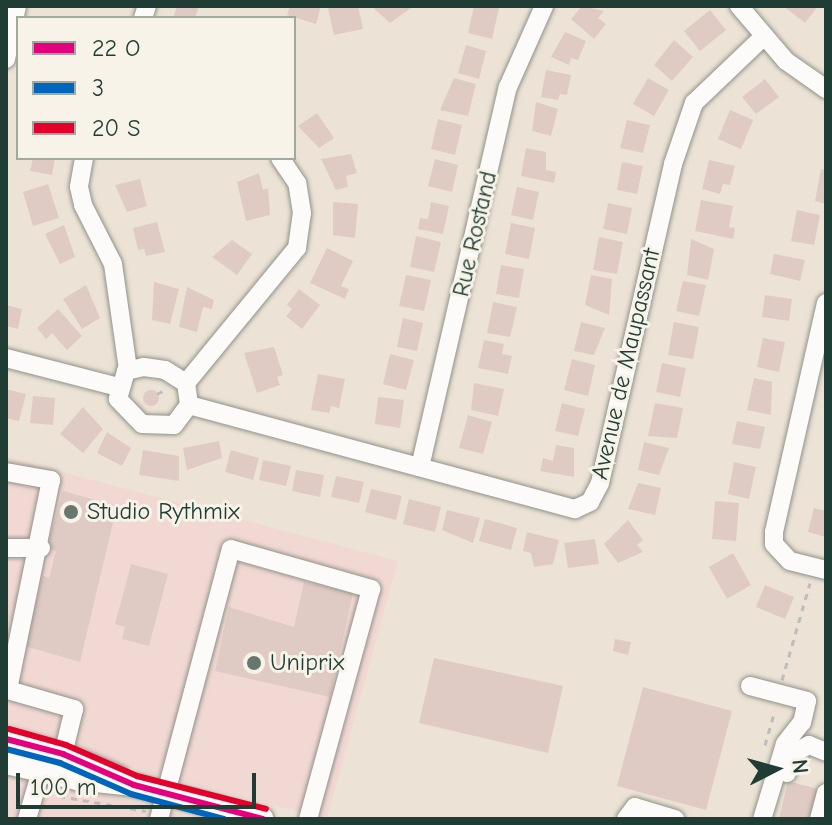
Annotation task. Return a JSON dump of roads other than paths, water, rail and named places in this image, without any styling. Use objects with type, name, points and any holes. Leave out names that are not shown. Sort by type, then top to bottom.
[{"type":"main road","points":[[6,739],[63,754],[134,785]]},
{"type":"main road","points":[[6,763],[43,780],[134,785],[263,819]]},
{"type":"street","points":[[6,59],[17,6]]},
{"type":"street","name":"Rue Rostand","points":[[420,467],[508,87],[544,6]]},
{"type":"street","points":[[739,6],[788,63],[826,89]]},
{"type":"street","name":"Avenue de Maupassant","points":[[189,405],[575,509],[590,502],[600,483],[673,164],[694,103],[764,36]]},
{"type":"street","points":[[84,160],[79,187],[83,205],[113,264],[128,369],[118,387],[123,410],[151,428],[174,425],[189,405],[186,383],[297,248],[302,213],[297,183],[281,160]]},
{"type":"street","points":[[825,309],[774,532],[774,544],[790,561],[826,570]]},
{"type":"street","points":[[6,358],[118,387]]},
{"type":"street","points":[[128,369],[156,367],[186,383]]},
{"type":"street","points":[[6,472],[51,480],[41,548],[8,690],[74,709],[63,754]]},
{"type":"street","points":[[6,548],[41,548]]},
{"type":"street","points":[[153,815],[166,792],[231,549],[371,589],[308,819]]},
{"type":"street","points":[[750,686],[807,701],[802,722],[785,744],[762,819]]},
{"type":"street","points":[[771,819],[794,753],[809,745],[826,752]]},
{"type":"street","points":[[27,819],[43,780]]},
{"type":"street","points":[[819,819],[826,793]]},
{"type":"street","points":[[626,819],[635,807],[675,819]]},
{"type":"place","name":"Studio Rythmix","points":[[71,512]]},
{"type":"place","name":"Uniprix","points":[[254,663]]}]
